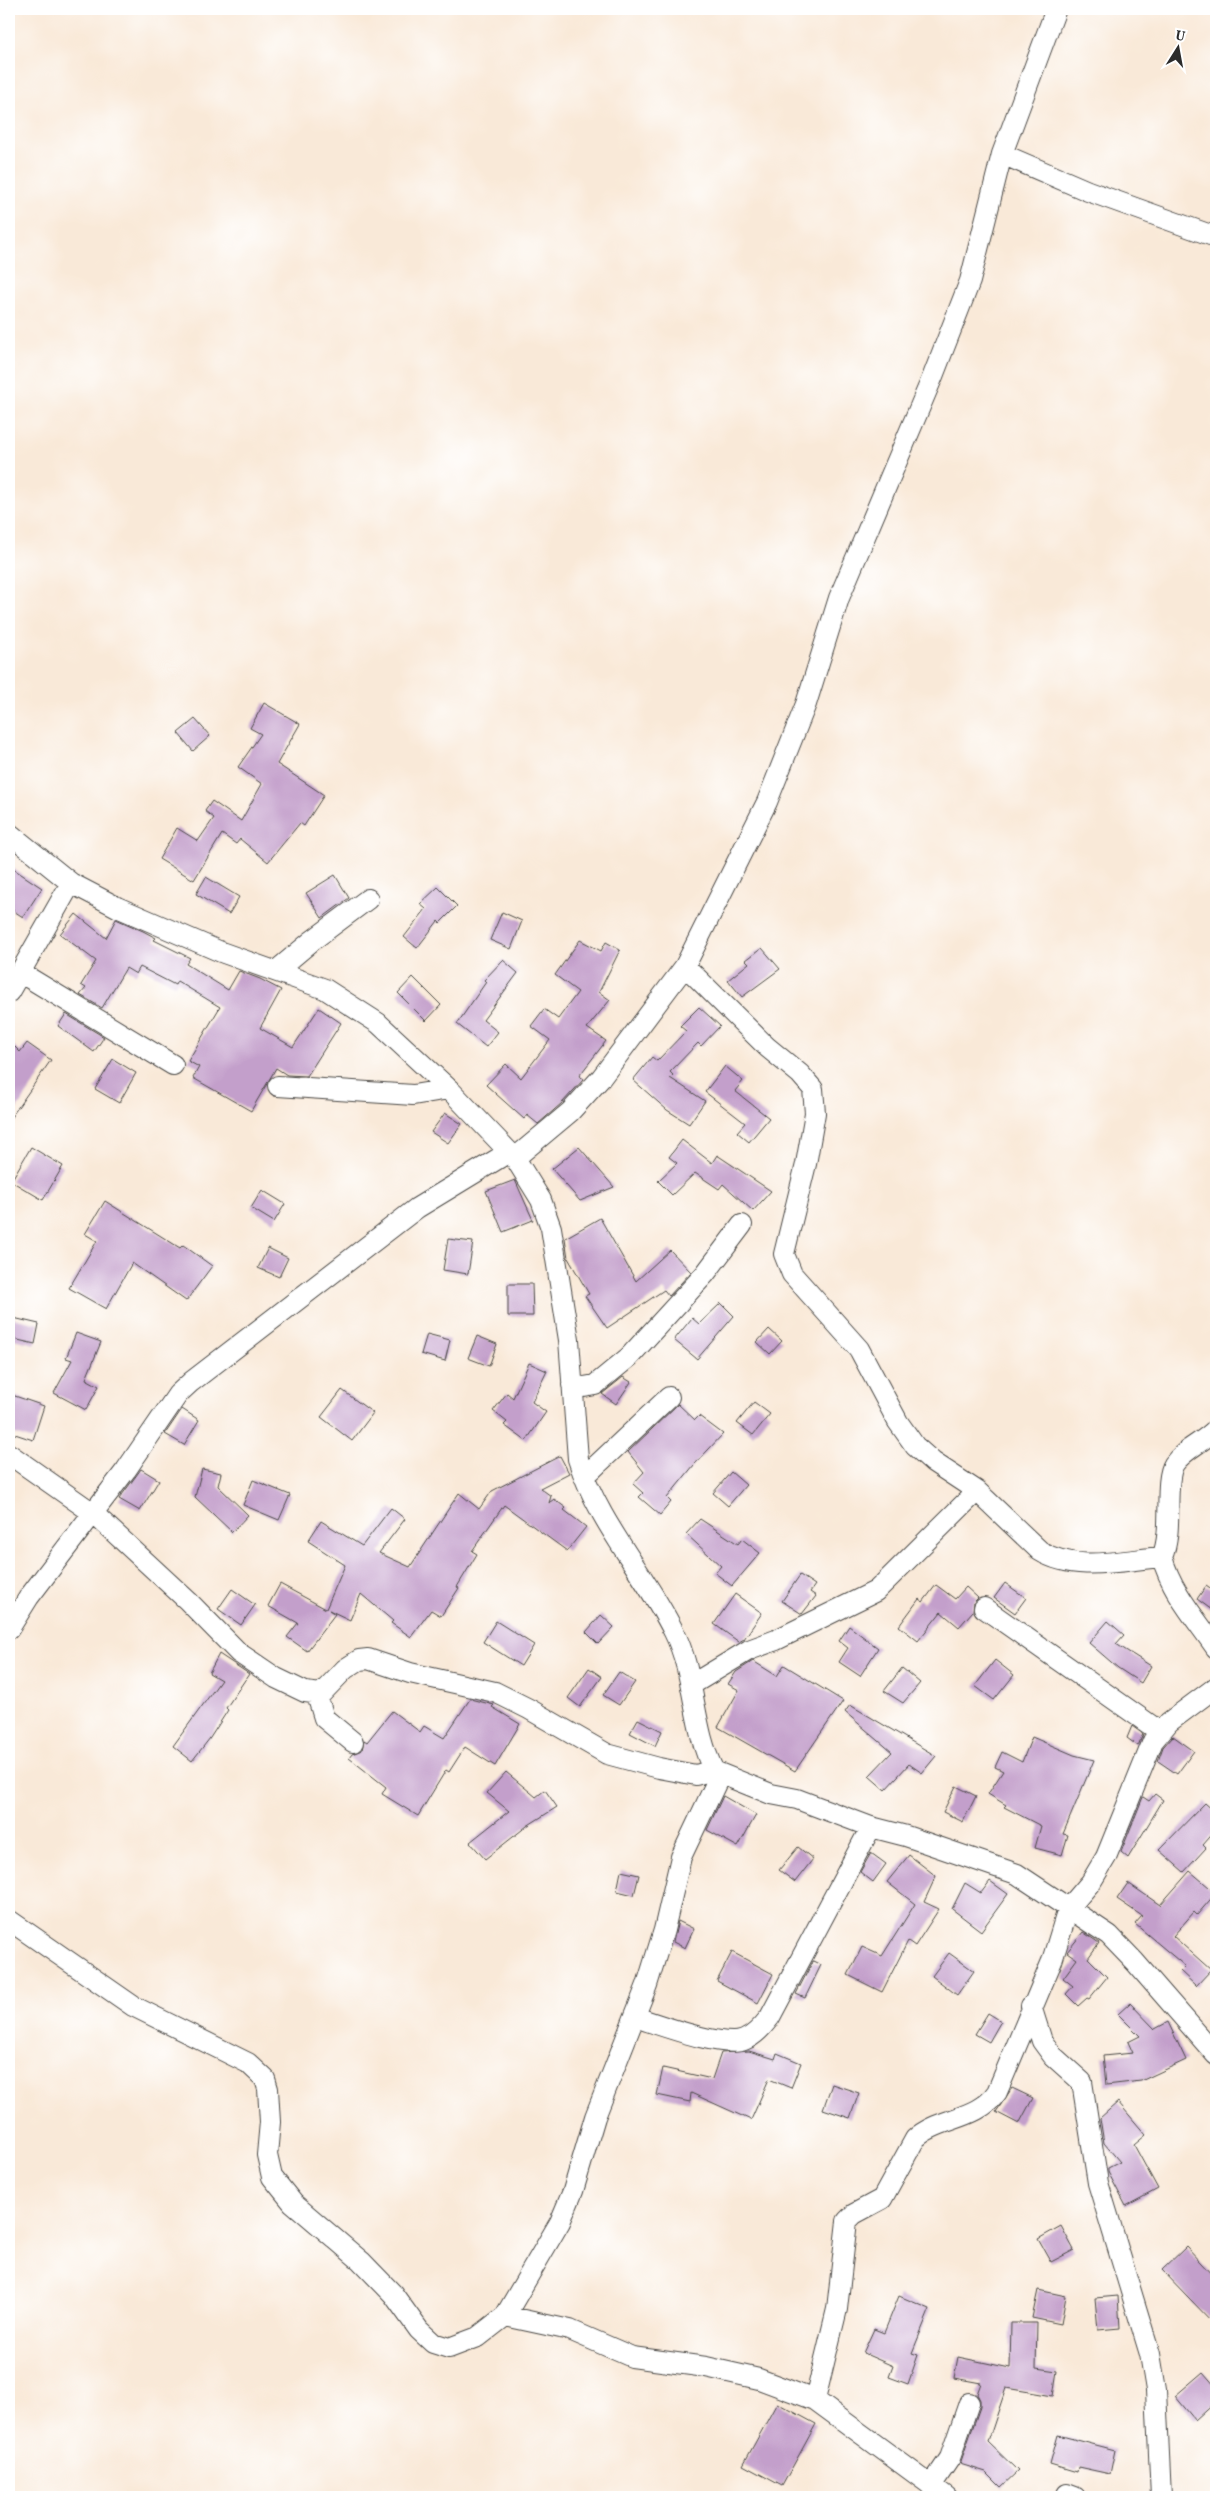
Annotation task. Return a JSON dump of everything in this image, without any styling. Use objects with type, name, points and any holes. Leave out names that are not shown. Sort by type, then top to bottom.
[{"type":"street","points":[[9,1630],[30,1597],[126,1470],[178,1394],[191,1382],[418,1208],[512,1155],[570,1112],[601,1078],[685,966],[767,802],[789,750],[806,704],[839,598],[933,376],[970,282],[1002,154],[1056,9]]},
{"type":"street","points":[[1002,154],[1088,191],[1216,237]]},
{"type":"street","points":[[9,833],[71,883],[124,910],[221,952],[325,989],[378,1023],[449,1089],[512,1155],[541,1200],[551,1228],[569,1340],[578,1459],[584,1477],[605,1519],[674,1632],[685,1657],[704,1744],[717,1772],[679,1864],[664,1930],[635,2017],[595,2117],[574,2191],[560,2222],[505,2316],[478,2337],[461,2345],[445,2348],[433,2343],[419,2330],[392,2294],[361,2261],[293,2203],[272,2177],[268,2155],[270,2101],[265,2080],[256,2070],[248,2063],[134,2006],[9,1920]]},
{"type":"street","points":[[9,992],[71,883]]},
{"type":"street","points":[[276,971],[313,940],[368,899]]},
{"type":"street","points":[[685,966],[767,1047],[800,1074],[813,1089],[815,1113],[806,1164],[784,1254],[792,1274],[859,1349],[898,1422],[915,1446],[933,1462],[977,1491],[1040,1551],[1050,1557],[1083,1564],[1162,1557]]},
{"type":"street","points":[[21,973],[173,1065]]},
{"type":"street","points":[[278,1086],[413,1095],[449,1089]]},
{"type":"street","points":[[572,1385],[584,1387],[595,1385],[629,1357],[705,1274],[742,1225]]},
{"type":"street","points":[[584,1477],[669,1397]]},
{"type":"street","points":[[1216,1429],[1174,1463],[1170,1478],[1169,1538],[1162,1557],[1166,1571],[1182,1601],[1216,1648]]},
{"type":"street","points":[[9,1454],[92,1513],[188,1601],[239,1653],[276,1678],[305,1692],[317,1695],[327,1689],[344,1669],[359,1660],[368,1659],[410,1673],[495,1692],[529,1709],[607,1754],[659,1768],[696,1774],[717,1772],[770,1794],[797,1799],[871,1827],[906,1836],[1017,1874],[1109,1935],[1216,2054]]},
{"type":"street","points":[[691,1685],[749,1650],[776,1640],[876,1591],[977,1491]]},
{"type":"street","points":[[984,1608],[1159,1731]]},
{"type":"street","points":[[815,2400],[837,2309],[848,2221],[854,2214],[882,2200],[914,2139],[989,2103],[996,2092],[1031,2006],[1052,1961],[1068,1909],[1091,1882],[1106,1857],[1153,1741],[1159,1731],[1216,1688]]},
{"type":"street","points":[[317,1695],[324,1718],[353,1742]]},
{"type":"street","points":[[635,2017],[720,2041],[735,2042],[744,2040],[756,2033],[770,2017],[871,1827]]},
{"type":"street","points":[[1031,2006],[1042,2041],[1053,2056],[1082,2082],[1098,2183],[1127,2284],[1150,2354],[1156,2390],[1161,2497]]},
{"type":"street","points":[[505,2316],[576,2332],[632,2357],[706,2367],[751,2377],[815,2400],[939,2492],[968,2403]]},
{"type":"building","points":[[264,703],[300,724],[277,764],[324,795],[304,826],[300,823],[268,862],[240,839],[236,844],[222,834],[194,880],[159,859],[177,828],[198,841],[214,818],[205,811],[212,801],[241,821],[262,784],[238,767],[261,734],[250,728]]},
{"type":"building","points":[[195,719],[210,736],[193,751],[178,733]]},
{"type":"building","points":[[9,866],[42,888],[23,917],[9,908]]},
{"type":"building","points":[[335,875],[349,898],[322,918],[306,893]]},
{"type":"building","points":[[206,877],[239,897],[229,914],[196,894]]},
{"type":"building","points":[[438,887],[457,906],[440,923],[438,921],[417,948],[404,937],[426,909],[420,904]]},
{"type":"building","points":[[502,912],[522,921],[511,949],[490,940]]},
{"type":"building","points":[[76,914],[106,938],[116,919],[143,931],[156,938],[154,940],[190,958],[186,964],[228,990],[239,971],[281,990],[260,1028],[293,1047],[319,1008],[341,1023],[307,1076],[287,1075],[276,1068],[251,1111],[193,1078],[199,1067],[188,1061],[220,1007],[177,981],[175,985],[140,967],[136,974],[126,968],[102,1008],[80,995],[86,988],[81,985],[96,961],[60,934]]},
{"type":"building","points":[[580,940],[601,951],[606,942],[620,950],[599,992],[610,1000],[587,1028],[606,1041],[579,1076],[584,1079],[562,1103],[538,1124],[527,1115],[524,1119],[486,1085],[506,1064],[521,1078],[550,1040],[531,1026],[544,1009],[558,1019],[578,992],[555,975]]},
{"type":"building","points":[[762,948],[780,969],[742,997],[728,980],[749,963],[746,960]]},
{"type":"building","points":[[503,960],[518,973],[483,1020],[498,1032],[486,1047],[457,1024],[486,982],[484,980]]},
{"type":"building","points":[[413,977],[441,1005],[426,1021],[398,993]]},
{"type":"building","points":[[699,1007],[720,1026],[701,1046],[698,1043],[670,1072],[673,1075],[670,1078],[705,1101],[689,1124],[667,1110],[633,1080],[652,1057],[657,1061],[686,1031],[680,1026]]},
{"type":"building","points":[[66,1014],[104,1037],[94,1052],[58,1026]]},
{"type":"building","points":[[9,1041],[20,1052],[27,1043],[51,1060],[9,1120]]},
{"type":"building","points":[[113,1059],[136,1073],[119,1103],[95,1089]]},
{"type":"building","points":[[725,1066],[743,1081],[735,1091],[769,1118],[749,1142],[737,1132],[745,1123],[705,1092]]},
{"type":"building","points":[[445,1113],[462,1124],[448,1143],[431,1132]]},
{"type":"building","points":[[682,1140],[712,1163],[717,1155],[771,1191],[753,1211],[723,1184],[719,1189],[695,1173],[672,1195],[658,1181],[677,1163],[669,1157]]},
{"type":"building","points":[[31,1147],[63,1166],[43,1200],[11,1181]]},
{"type":"building","points":[[579,1147],[614,1187],[580,1201],[552,1169]]},
{"type":"building","points":[[515,1180],[533,1220],[503,1232],[486,1191]]},
{"type":"building","points":[[262,1190],[285,1204],[274,1222],[251,1208]]},
{"type":"building","points":[[105,1201],[180,1248],[183,1245],[212,1266],[186,1301],[132,1263],[106,1309],[69,1288],[97,1241],[85,1234]]},
{"type":"building","points":[[600,1218],[636,1281],[670,1250],[691,1272],[669,1296],[664,1290],[607,1328],[585,1296],[589,1294],[568,1258],[565,1238]]},
{"type":"building","points":[[448,1239],[473,1242],[468,1274],[443,1270]]},
{"type":"building","points":[[268,1248],[288,1258],[279,1277],[258,1268]]},
{"type":"building","points":[[508,1284],[532,1284],[533,1316],[508,1316]]},
{"type":"building","points":[[721,1303],[734,1316],[697,1359],[674,1340],[692,1318],[699,1324]]},
{"type":"building","points":[[9,1317],[39,1324],[35,1344],[9,1338]]},
{"type":"building","points":[[769,1329],[782,1341],[770,1354],[757,1342]]},
{"type":"building","points":[[76,1333],[101,1342],[86,1379],[99,1386],[86,1410],[54,1393],[72,1360],[66,1358]]},
{"type":"building","points":[[427,1334],[450,1340],[445,1361],[421,1354]]},
{"type":"building","points":[[477,1336],[497,1344],[489,1366],[468,1358]]},
{"type":"building","points":[[529,1363],[547,1371],[532,1402],[546,1412],[526,1441],[504,1425],[507,1422],[493,1411],[507,1393],[513,1398]]},
{"type":"building","points":[[623,1377],[631,1382],[616,1404],[602,1394]]},
{"type":"building","points":[[342,1390],[373,1413],[352,1441],[321,1417]]},
{"type":"building","points":[[12,1395],[44,1406],[33,1440],[9,1432],[9,1405]]},
{"type":"building","points":[[754,1402],[770,1414],[753,1435],[737,1423]]},
{"type":"building","points":[[678,1404],[695,1420],[699,1416],[723,1434],[667,1498],[671,1502],[660,1515],[639,1497],[643,1493],[633,1484],[644,1472],[628,1452]]},
{"type":"building","points":[[182,1409],[199,1420],[184,1445],[165,1434]]},
{"type":"building","points":[[560,1456],[569,1473],[540,1488],[551,1496],[549,1503],[554,1499],[566,1508],[564,1510],[586,1527],[567,1551],[504,1505],[472,1551],[477,1554],[457,1587],[459,1588],[441,1616],[431,1610],[411,1637],[391,1623],[393,1621],[361,1594],[350,1620],[329,1610],[335,1614],[307,1651],[287,1637],[298,1623],[268,1606],[280,1584],[326,1609],[345,1565],[308,1541],[321,1521],[362,1546],[391,1508],[405,1519],[379,1553],[410,1567],[459,1493],[479,1509],[492,1491]]},
{"type":"building","points":[[141,1469],[159,1480],[140,1511],[119,1499]]},
{"type":"building","points":[[202,1469],[221,1473],[218,1486],[248,1515],[232,1532],[195,1497]]},
{"type":"building","points":[[731,1472],[746,1485],[728,1506],[713,1493]]},
{"type":"building","points":[[253,1480],[290,1495],[279,1520],[243,1505]]},
{"type":"building","points":[[700,1519],[738,1544],[742,1539],[760,1553],[732,1586],[715,1573],[721,1566],[686,1534]]},
{"type":"building","points":[[800,1575],[815,1585],[810,1592],[816,1596],[802,1614],[782,1601]]},
{"type":"building","points":[[1005,1583],[1026,1598],[1015,1613],[994,1598]]},
{"type":"building","points":[[936,1585],[955,1599],[966,1587],[978,1598],[974,1602],[973,1611],[959,1627],[941,1612],[918,1641],[899,1626],[919,1599],[923,1602]]},
{"type":"building","points":[[1206,1586],[1216,1593],[1216,1613],[1197,1599]]},
{"type":"building","points":[[232,1589],[255,1605],[241,1625],[218,1609]]},
{"type":"building","points":[[735,1594],[762,1613],[744,1639],[739,1642],[714,1624]]},
{"type":"building","points":[[601,1615],[614,1627],[598,1644],[586,1632]]},
{"type":"building","points":[[496,1621],[534,1645],[521,1666],[483,1642]]},
{"type":"building","points":[[1108,1621],[1124,1635],[1116,1644],[1151,1666],[1141,1683],[1118,1668],[1089,1643]]},
{"type":"building","points":[[849,1626],[878,1648],[860,1676],[839,1662],[848,1648],[839,1641]]},
{"type":"building","points":[[219,1654],[249,1674],[226,1708],[228,1710],[210,1738],[192,1761],[173,1746],[221,1680],[209,1673]]},
{"type":"building","points":[[995,1660],[1014,1675],[994,1700],[975,1686]]},
{"type":"building","points":[[753,1661],[777,1676],[784,1665],[843,1701],[795,1771],[718,1727],[739,1690],[728,1684],[736,1672]]},
{"type":"building","points":[[589,1668],[602,1677],[580,1707],[568,1698]]},
{"type":"building","points":[[902,1668],[920,1683],[903,1703],[884,1691]]},
{"type":"building","points":[[619,1672],[635,1682],[619,1705],[603,1695]]},
{"type":"building","points":[[470,1699],[494,1705],[492,1707],[520,1724],[495,1766],[465,1747],[449,1772],[446,1770],[418,1816],[382,1794],[386,1787],[349,1758],[352,1754],[362,1750],[364,1740],[367,1742],[392,1711],[420,1732],[424,1726],[444,1738]]},
{"type":"building","points":[[850,1705],[936,1756],[922,1773],[909,1764],[885,1790],[869,1776],[892,1752],[845,1712]]},
{"type":"building","points":[[638,1719],[662,1731],[655,1746],[630,1733]]},
{"type":"building","points":[[1132,1726],[1143,1734],[1138,1746],[1127,1738]]},
{"type":"building","points":[[1173,1736],[1194,1751],[1177,1774],[1158,1761],[1163,1747]]},
{"type":"building","points":[[1032,1737],[1074,1755],[1094,1760],[1063,1834],[1068,1835],[1062,1855],[1035,1848],[1041,1826],[1004,1807],[1006,1805],[988,1794],[1003,1771],[995,1767],[1002,1752],[1022,1762]]},
{"type":"building","points":[[506,1772],[536,1797],[545,1790],[557,1807],[527,1826],[485,1859],[470,1842],[509,1811],[487,1793]]},
{"type":"building","points":[[956,1786],[976,1796],[963,1822],[943,1812]]},
{"type":"building","points":[[1155,1794],[1163,1800],[1128,1858],[1121,1852],[1143,1797],[1149,1801]]},
{"type":"building","points":[[723,1796],[756,1815],[738,1847],[707,1830]]},
{"type":"building","points":[[1205,1803],[1216,1813],[1216,1830],[1203,1845],[1206,1848],[1184,1872],[1159,1850]]},
{"type":"building","points":[[798,1847],[813,1859],[795,1882],[779,1870]]},
{"type":"building","points":[[871,1853],[886,1864],[873,1882],[860,1872]]},
{"type":"building","points":[[909,1855],[936,1876],[924,1902],[939,1909],[915,1946],[908,1941],[882,1992],[848,1975],[862,1947],[882,1956],[915,1904],[887,1882]]},
{"type":"building","points":[[621,1871],[639,1875],[634,1895],[617,1891]]},
{"type":"building","points":[[1190,1871],[1216,1893],[1197,1915],[1194,1912],[1173,1936],[1211,1970],[1196,1986],[1180,1971],[1185,1966],[1135,1924],[1142,1916],[1117,1899],[1128,1883],[1160,1905]]},
{"type":"building","points":[[990,1881],[1008,1894],[981,1931],[952,1909],[965,1883],[981,1893]]},
{"type":"building","points":[[678,1921],[694,1929],[685,1948],[673,1942]]},
{"type":"building","points":[[1083,1932],[1099,1943],[1088,1958],[1107,1977],[1089,1999],[1087,1998],[1078,2006],[1066,1994],[1073,1986],[1063,1978],[1077,1959],[1067,1952]]},
{"type":"building","points":[[732,1952],[773,1974],[758,2003],[717,1981]]},
{"type":"building","points":[[949,1953],[974,1971],[957,1995],[932,1976]]},
{"type":"building","points":[[813,1961],[821,1965],[805,1998],[796,1994]]},
{"type":"building","points":[[1130,2003],[1155,2029],[1168,2022],[1186,2060],[1141,2081],[1106,2085],[1103,2056],[1133,2053],[1128,2042],[1140,2036],[1118,2014]]},
{"type":"building","points":[[988,2013],[1001,2021],[989,2042],[975,2034]]},
{"type":"building","points":[[749,2051],[775,2059],[777,2053],[801,2063],[791,2088],[769,2079],[751,2120],[691,2093],[690,2102],[657,2095],[663,2068],[712,2079],[721,2053]]},
{"type":"building","points":[[832,2084],[859,2093],[850,2118],[823,2109]]},
{"type":"building","points":[[1012,2088],[1033,2098],[1019,2124],[996,2112]]},
{"type":"building","points":[[1118,2102],[1146,2135],[1134,2145],[1158,2189],[1126,2206],[1108,2172],[1108,2168],[1120,2162],[1104,2143],[1100,2118]]},
{"type":"building","points":[[1061,2226],[1074,2250],[1051,2262],[1038,2239]]},
{"type":"building","points":[[1186,2247],[1216,2279],[1216,2326],[1162,2270]]},
{"type":"building","points":[[1038,2290],[1066,2296],[1061,2324],[1032,2318]]},
{"type":"building","points":[[899,2296],[930,2309],[912,2353],[918,2355],[908,2384],[889,2377],[893,2366],[863,2353],[874,2329],[884,2333]]},
{"type":"building","points":[[1118,2296],[1120,2328],[1098,2330],[1095,2298]]},
{"type":"building","points":[[1011,2323],[1037,2323],[1036,2368],[1057,2371],[1053,2396],[1006,2388],[988,2442],[1018,2471],[1001,2487],[986,2472],[960,2464],[980,2407],[980,2400],[977,2394],[981,2383],[954,2378],[958,2357],[1010,2368]]},
{"type":"building","points":[[1203,2372],[1216,2387],[1216,2401],[1195,2420],[1175,2396]]},
{"type":"building","points":[[777,2403],[816,2424],[782,2486],[743,2465]]},
{"type":"building","points":[[1058,2435],[1115,2450],[1110,2474],[1078,2467],[1077,2472],[1050,2464]]}]
